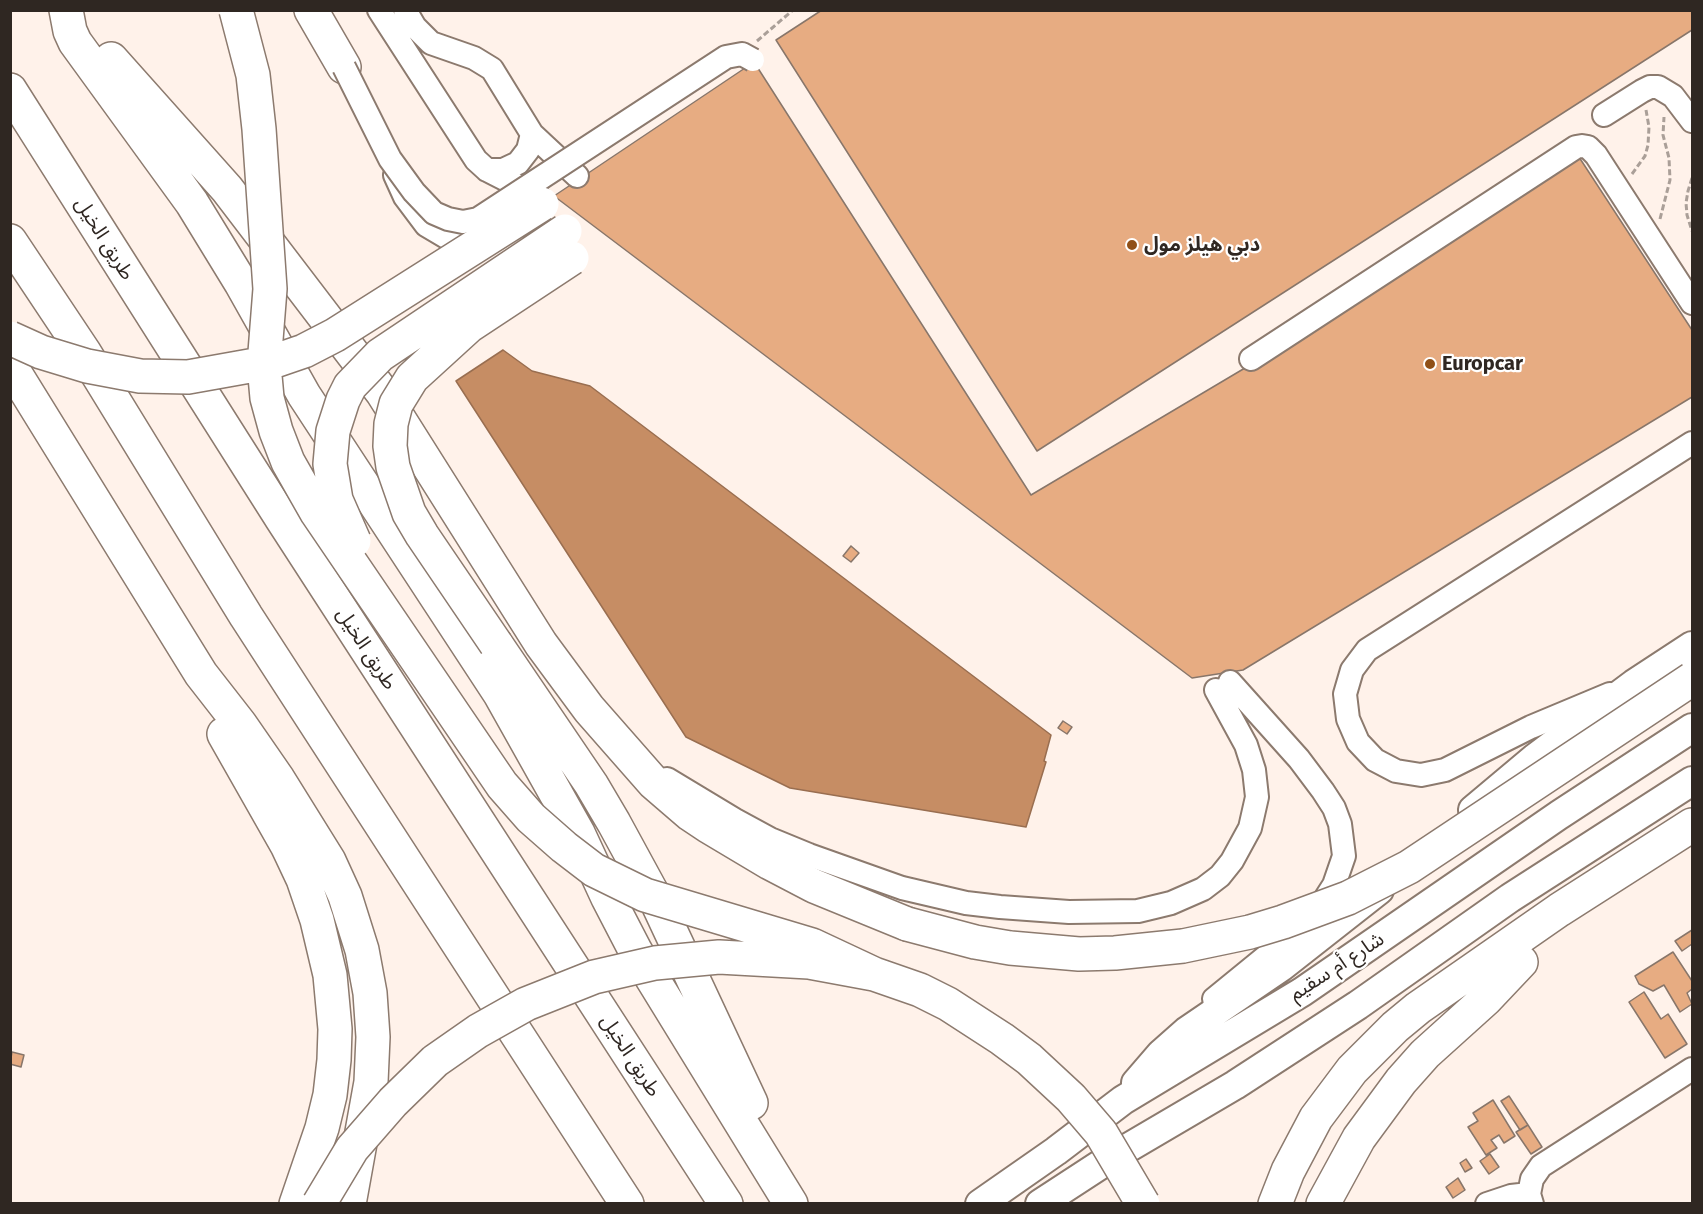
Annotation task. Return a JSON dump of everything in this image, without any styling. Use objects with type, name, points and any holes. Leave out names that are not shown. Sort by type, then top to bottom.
[{"type":"highway","points":[[67,10],[227,189],[361,365],[388,402],[541,644],[577,694],[627,754],[654,783],[690,814],[748,851],[814,886],[907,924],[964,940],[1010,948],[1079,954],[1115,953],[1183,946],[1250,932],[1348,898],[1409,867],[1692,679]]},
{"type":"highway","points":[[67,10],[70,31],[75,42],[192,202],[271,334],[304,395],[500,694],[578,833],[636,952],[791,1203]]},
{"type":"highway","points":[[236,10],[253,75],[258,111],[270,289],[264,365],[269,406],[288,462],[307,497],[502,785],[548,833],[594,870],[645,895],[812,945],[874,974],[920,990],[948,1004],[993,1033],[1029,1059],[1071,1098],[1101,1132],[1143,1203]]},
{"type":"highway","points":[[311,10],[344,67]]},
{"type":"highway","name":"طريق الخيل","points":[[10,90],[282,519],[726,1203]]},
{"type":"highway","points":[[410,649],[388,598],[350,534],[336,500],[330,464],[337,416],[350,386],[380,355],[554,221]]},
{"type":"highway","points":[[10,338],[41,352],[87,366],[140,376],[188,378],[272,362],[304,351],[554,221]]},
{"type":"highway","points":[[554,221],[469,326],[412,378],[400,395],[391,424],[390,446],[393,467],[409,513],[591,784],[614,823],[657,902],[737,1074],[802,1203]]},
{"type":"highway","points":[[10,241],[84,352],[246,616],[627,1203]]},
{"type":"highway","points":[[10,365],[201,674],[240,724],[278,779],[324,853],[345,896],[362,950],[370,993],[373,1037],[371,1082],[349,1203]]},
{"type":"highway","points":[[201,674],[215,718],[299,870],[327,958],[334,1008],[334,1060],[330,1095],[322,1128],[296,1203]]},
{"type":"highway","points":[[1275,1203],[1287,1171],[1316,1118],[1352,1070],[1387,1034],[1418,1008],[1550,916],[1692,825]]},
{"type":"highway","points":[[1296,1203],[1321,1152],[1339,1123],[1385,1066],[1420,1033],[1459,1001],[1692,848]]},
{"type":"highway","points":[[319,1203],[352,1149],[413,1081],[435,1061],[478,1031],[518,1008],[559,989],[633,967],[698,958],[749,958],[799,962],[874,974]]},
{"type":"highway","points":[[1323,1203],[1359,1138],[1401,1081],[1425,1054],[1486,999],[1521,962]]},
{"type":"main road","points":[[1123,1100],[1161,1054],[1187,1031],[1281,967],[1336,925],[1535,758],[1634,684],[1692,646]]},
{"type":"main road","name":"شارع أم سقيم","points":[[980,1203],[1056,1151],[1123,1100],[1302,992],[1692,728]]},
{"type":"main road","points":[[1040,1203],[1109,1159],[1235,1085],[1358,1005],[1509,898],[1692,781]]},
{"type":"main road","points":[[1662,801],[1692,790]]},
{"type":"street","points":[[326,10],[344,67],[390,159],[414,192],[434,213],[463,222],[478,219],[726,57],[734,54],[748,57]]},
{"type":"street","points":[[380,10],[471,153],[487,170],[554,221]]},
{"type":"street","points":[[405,10],[415,27],[431,43],[484,62],[492,69],[532,134],[577,176]]},
{"type":"street","points":[[425,81],[442,64],[464,55]]},
{"type":"street","points":[[1604,115],[1641,90],[1658,87],[1673,96],[1690,123]]},
{"type":"street","points":[[487,170],[503,170],[518,163],[528,150],[532,134]]},
{"type":"street","points":[[1251,359],[1576,147],[1582,146],[1588,147],[1596,155],[1692,303]]},
{"type":"street","points":[[390,159],[396,179],[416,214],[426,225],[453,241],[476,244],[499,240],[554,221]]},
{"type":"street","points":[[1634,684],[1531,727],[1445,770],[1421,775],[1396,771],[1375,760],[1358,742],[1348,719],[1345,694],[1352,670],[1367,650],[1692,443]]},
{"type":"street","points":[[627,754],[770,839],[902,888],[966,903],[1000,907],[1069,912],[1138,911],[1172,903],[1203,889],[1220,876],[1232,861],[1250,828],[1257,797],[1254,771],[1223,686],[1299,759],[1323,791],[1334,808],[1340,824],[1344,856],[1334,885],[1318,910],[1290,937],[1212,1001],[1187,1031]]},
{"type":"street","points":[[1487,1203],[1511,1196],[1530,1199],[1532,1179],[1541,1166],[1692,1069]]},
{"type":"path","points":[[748,57],[793,10]]},
{"type":"path","points":[[1632,174],[1645,156],[1648,145],[1649,127],[1641,90]]},
{"type":"path","points":[[1660,225],[1660,212],[1668,190],[1671,169],[1663,135],[1663,121],[1666,108],[1673,96]]},
{"type":"path","points":[[1692,178],[1686,203],[1692,231]]},
{"type":"shaded area","points":[[503,350],[532,371],[590,386],[1051,735],[1044,761],[1046,762],[1026,827],[790,788],[686,737],[456,381]]},
{"type":"building","name":"دبي هيلز مول","points":[[822,10],[1692,10],[1692,30],[1037,451],[776,40]]},
{"type":"building","points":[[754,62],[1031,495],[1250,365],[1577,154],[1692,330],[1692,397],[1243,670],[1192,678],[554,196]]},
{"type":"building","points":[[851,546],[859,553],[851,562],[843,556]]},
{"type":"building","points":[[1063,721],[1072,727],[1067,734],[1058,728]]},
{"type":"building","points":[[1692,930],[1692,944],[1682,951],[1675,941]]},
{"type":"building","points":[[1673,952],[1692,981],[1692,989],[1687,993],[1692,1004],[1680,1012],[1664,985],[1653,991],[1639,984],[1635,976]]},
{"type":"building","points":[[1644,992],[1661,1019],[1668,1014],[1687,1044],[1665,1058],[1629,1002]]},
{"type":"building","points":[[12,1052],[24,1055],[21,1067],[10,1064]]},
{"type":"building","points":[[1509,1096],[1528,1125],[1520,1130],[1501,1101]]},
{"type":"building","points":[[1493,1100],[1515,1136],[1504,1143],[1499,1135],[1491,1140],[1497,1148],[1486,1155],[1468,1127],[1478,1121],[1473,1113]]},
{"type":"building","points":[[1528,1125],[1542,1147],[1531,1154],[1516,1132]]},
{"type":"building","points":[[1490,1154],[1499,1167],[1489,1174],[1480,1161]]},
{"type":"building","points":[[1466,1159],[1472,1168],[1465,1172],[1460,1163]]},
{"type":"building","points":[[1458,1178],[1465,1190],[1453,1198],[1446,1187]]},
{"type":"place","name":"دبي هيلز مول","points":[[1132,245]]},
{"type":"place","name":"Europcar","points":[[1430,364]]}]
